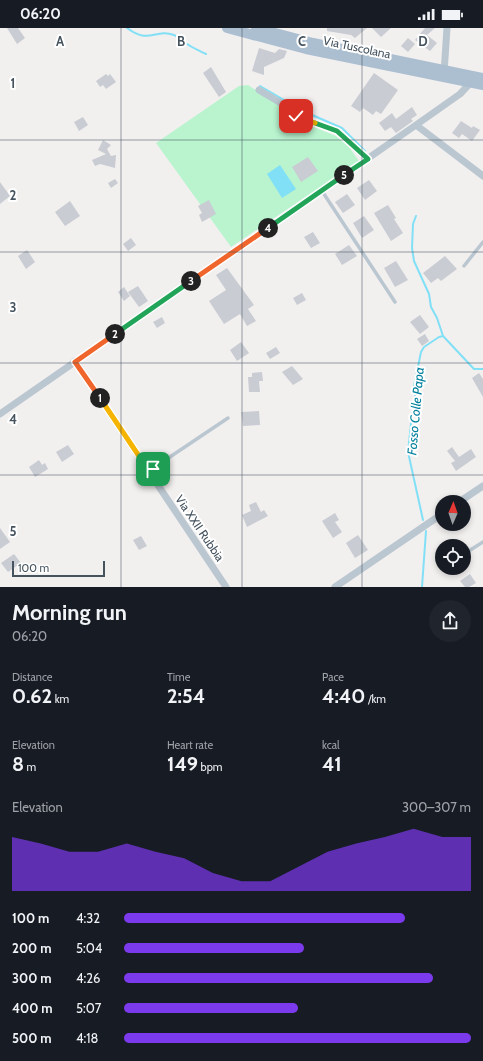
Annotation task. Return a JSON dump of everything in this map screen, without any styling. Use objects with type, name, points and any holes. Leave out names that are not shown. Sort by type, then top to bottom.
[{"type":"main road","name":"Via Tuscolana","points":[[227,28],[300,48],[476,79],[483,85]]},
{"type":"main road","name":"Via Tuscolana","points":[[256,28],[444,74]]},
{"type":"street","points":[[444,74],[447,28]]},
{"type":"street","points":[[0,414],[368,159],[416,125],[476,79]]},
{"type":"street","points":[[259,90],[291,109],[296,116],[337,131],[368,159]]},
{"type":"street","points":[[416,125],[483,176]]},
{"type":"street","name":"Via XXII Rubbia","points":[[75,362],[226,587]]},
{"type":"street","points":[[470,495],[483,486]]},
{"type":"street","points":[[335,587],[435,519]]},
{"type":"lane","points":[[322,190],[395,302]]},
{"type":"lane","points":[[464,266],[483,242]]},
{"type":"lane","points":[[149,471],[228,418]]},
{"type":"lane","points":[[471,550],[483,542]]},
{"type":"green space","points":[[248,85],[287,110],[297,120],[336,136],[349,147],[359,161],[231,247],[156,143],[239,86]]},
{"type":"water","points":[[280,165],[296,189],[282,198],[267,174]]},
{"type":"building","points":[[7,28],[18,28],[25,38],[17,44]]},
{"type":"building","points":[[327,28],[367,28],[355,38],[351,35],[327,31]]},
{"type":"building","points":[[372,28],[391,28],[381,37]]},
{"type":"building","points":[[425,28],[435,28],[427,35],[437,43],[430,51],[415,40]]},
{"type":"building","points":[[408,38],[415,44],[408,52],[401,46]]},
{"type":"building","points":[[259,48],[275,53],[279,49],[287,51],[284,58],[264,67],[264,75],[252,71]]},
{"type":"building","points":[[211,67],[226,92],[219,97],[203,73]]},
{"type":"building","points":[[374,73],[398,90],[381,114],[376,111],[373,115],[363,108],[360,112],[351,106]]},
{"type":"building","points":[[106,74],[108,76],[110,74],[116,82],[106,89],[103,85],[100,87],[96,81]]},
{"type":"building","points":[[412,107],[417,115],[411,119],[413,121],[396,133],[391,127],[385,131],[379,123],[392,113],[396,119]]},
{"type":"building","points":[[83,117],[88,125],[79,131],[74,122]]},
{"type":"building","points":[[461,121],[472,128],[473,126],[480,130],[472,141],[462,134],[459,138],[452,133]]},
{"type":"building","points":[[103,140],[111,145],[107,149],[111,156],[116,155],[115,168],[100,164],[95,166],[92,160],[106,154],[98,150]]},
{"type":"building","points":[[308,157],[318,171],[301,182],[292,167]]},
{"type":"building","points":[[115,179],[118,183],[111,188],[108,183]]},
{"type":"building","points":[[369,180],[377,191],[365,200],[357,188]]},
{"type":"building","points":[[0,182],[10,196],[0,204]]},
{"type":"building","points":[[347,194],[355,205],[343,213],[335,202]]},
{"type":"building","points":[[209,200],[216,214],[202,222],[199,215],[202,213],[198,206]]},
{"type":"building","points":[[70,201],[80,216],[65,226],[55,212]]},
{"type":"building","points":[[388,205],[396,218],[394,219],[403,233],[391,241],[374,213]]},
{"type":"building","points":[[364,216],[374,230],[362,238],[353,223]]},
{"type":"building","points":[[313,232],[320,243],[311,248],[304,237]]},
{"type":"building","points":[[131,238],[136,245],[128,251],[123,244]]},
{"type":"building","points":[[349,245],[357,256],[342,265],[335,254]]},
{"type":"building","points":[[27,250],[35,262],[26,269],[18,256]]},
{"type":"building","points":[[445,256],[457,269],[441,281],[438,278],[431,283],[423,273]]},
{"type":"building","points":[[396,261],[408,280],[395,287],[384,268]]},
{"type":"building","points":[[227,268],[254,305],[248,309],[256,321],[247,326],[240,314],[224,324],[209,301],[226,290],[216,275]]},
{"type":"building","points":[[138,286],[148,301],[139,307],[128,292]]},
{"type":"building","points":[[124,287],[130,296],[124,301],[118,292]]},
{"type":"building","points":[[302,293],[306,300],[297,305],[293,298]]},
{"type":"building","points":[[420,315],[429,327],[420,334],[410,322]]},
{"type":"building","points":[[162,317],[165,323],[157,328],[153,322]]},
{"type":"building","points":[[425,334],[429,341],[422,346],[417,339]]},
{"type":"building","points":[[241,342],[249,353],[237,361],[230,350]]},
{"type":"building","points":[[276,347],[280,353],[270,359],[266,353]]},
{"type":"building","points":[[292,366],[303,379],[293,385],[282,372]]},
{"type":"building","points":[[262,372],[263,381],[259,381],[260,392],[249,392],[248,377],[252,377],[252,373]]},
{"type":"building","points":[[479,373],[483,379],[483,397],[472,378]]},
{"type":"building","points":[[259,411],[260,425],[243,426],[241,412]]},
{"type":"building","points":[[68,445],[74,454],[62,462],[56,452]]},
{"type":"building","points":[[452,447],[459,457],[471,449],[476,457],[456,471],[451,463],[455,461],[447,451]]},
{"type":"building","points":[[39,460],[42,465],[45,463],[48,469],[35,477],[29,467]]},
{"type":"building","points":[[256,502],[261,512],[264,510],[268,516],[247,527],[242,515],[251,511],[249,505]]},
{"type":"building","points":[[335,513],[339,520],[335,522],[342,532],[333,538],[322,521]]},
{"type":"building","points":[[0,528],[10,542],[0,549]]},
{"type":"building","points":[[358,535],[368,550],[355,558],[346,543]]},
{"type":"building","points":[[141,536],[147,546],[139,550],[133,540]]},
{"type":"building","points":[[14,554],[21,563],[8,572],[1,563]]},
{"type":"building","points":[[471,575],[476,583],[469,587],[465,587],[460,581]]},
{"type":"waterway","points":[[127,28],[135,33],[147,36],[162,33],[174,35],[206,54]]},
{"type":"waterway","points":[[260,86],[303,111],[342,128],[365,151]]},
{"type":"waterway","points":[[416,216],[413,224],[412,248],[414,261],[429,294],[431,307],[437,318],[443,336],[474,369],[483,369]]},
{"type":"waterway","name":"Fosso Colle Papa","points":[[423,520],[408,452],[412,415],[416,403],[414,386],[421,352],[424,347],[443,336]]},
{"type":"waterway","name":"Fosso Colle Papa","points":[[422,587],[426,531]]},
{"type":"route","points":[[153,469],[149,471],[75,362],[368,159],[337,131],[296,116]]}]
